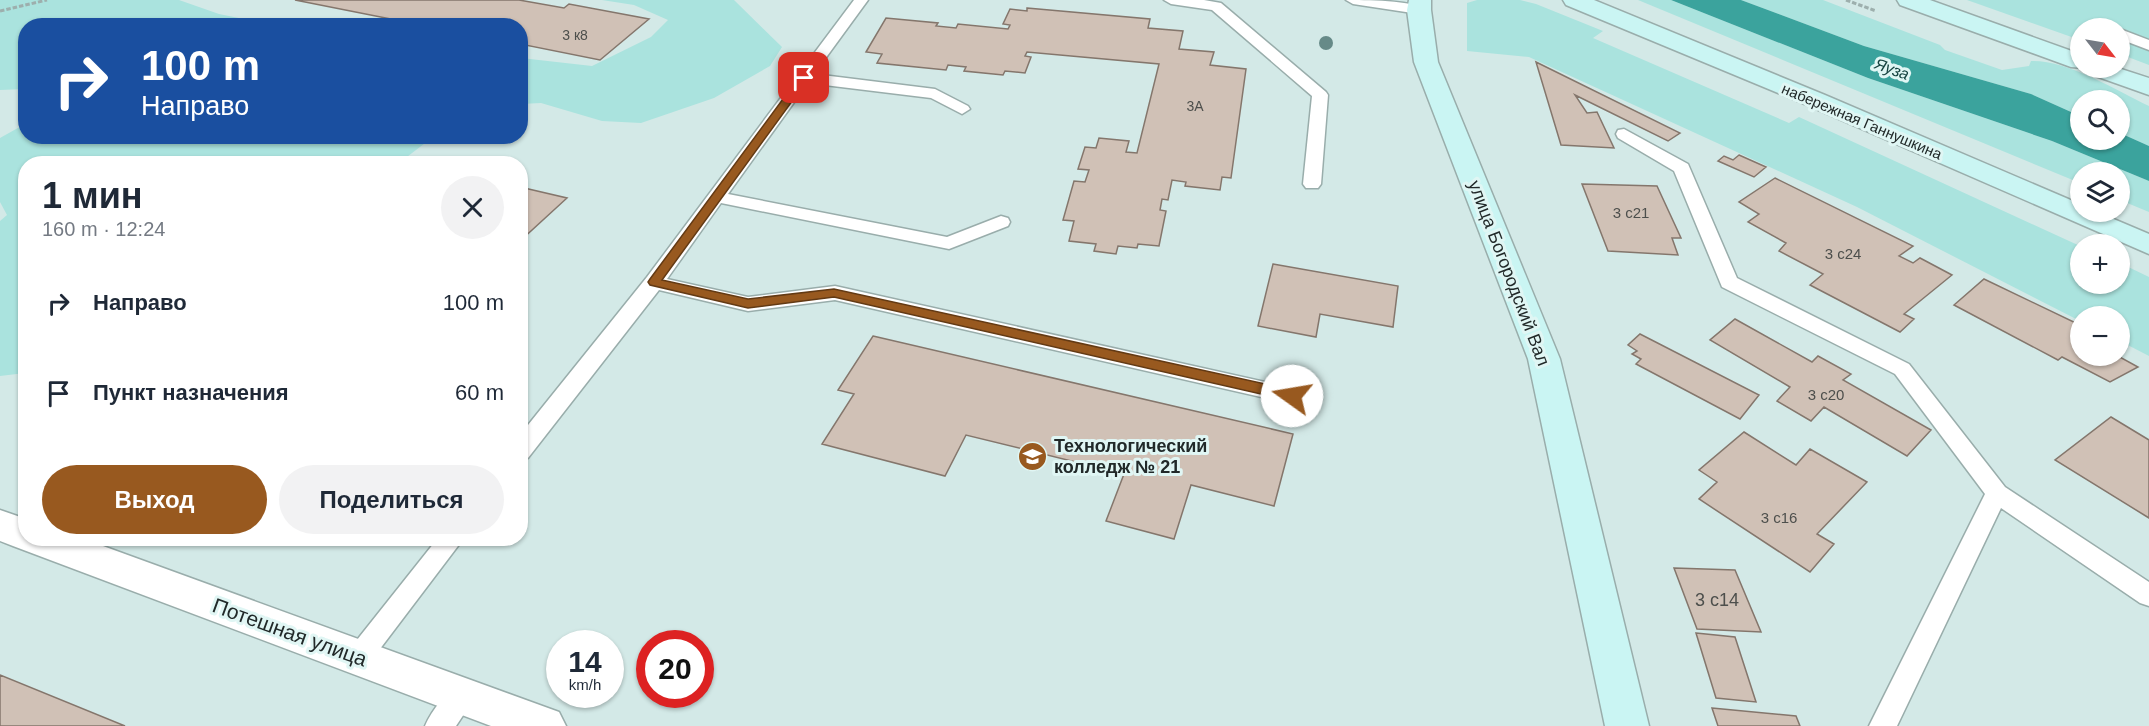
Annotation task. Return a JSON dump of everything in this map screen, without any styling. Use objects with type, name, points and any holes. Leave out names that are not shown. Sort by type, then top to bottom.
[{"type":"main road","name":"набережная Ганнушкина","points":[[1574,0],[1816,100],[2149,245]]},
{"type":"main road","points":[[1908,0],[2070,58]]},
{"type":"main road","name":"улица Богородский Вал","points":[[1419,5],[1426,62],[1544,359],[1627,726]]},
{"type":"main road","points":[[2124,78],[2149,87]]},
{"type":"street","points":[[0,525],[18,532]]},
{"type":"street","name":"Потешная улица","points":[[57,546],[358,658],[451,711],[544,726]]},
{"type":"lane","points":[[528,442],[654,282],[861,0]]},
{"type":"lane","points":[[1171,0],[1216,6],[1320,95],[1312,184]]},
{"type":"lane","points":[[1353,0],[1419,5]]},
{"type":"lane","points":[[2130,38],[2149,45]]},
{"type":"lane","points":[[804,78],[935,94],[962,109]]},
{"type":"lane","points":[[1624,134],[1682,168],[1728,282],[1902,369],[1997,493],[2149,595]]},
{"type":"lane","points":[[717,196],[949,243],[1002,222]]},
{"type":"lane","points":[[654,282],[748,304],[834,293],[1292,396]]},
{"type":"lane","points":[[1883,726],[1997,493]]},
{"type":"lane","points":[[358,658],[446,546]]},
{"type":"path","points":[[0,11],[47,0]]},
{"type":"shaded area","points":[[0,0],[179,0],[219,14],[239,18],[18,18],[18,89],[0,90]]},
{"type":"shaded area","points":[[602,0],[734,0],[782,47],[770,66],[714,98],[641,123],[602,121],[541,103],[528,104],[528,59],[592,66],[651,37],[668,20],[634,5]]},
{"type":"shaded area","points":[[1477,0],[1520,0],[1536,4],[1603,31],[1593,38],[1789,123],[1799,117],[2070,241],[2070,294],[2130,294],[2130,268],[2149,277],[2149,356],[2130,346],[2130,306],[2070,306],[2070,316],[1857,207],[1529,57],[1467,51],[1467,3]]},
{"type":"shaded area","points":[[1638,0],[1671,0],[1868,78],[2052,141],[2103,162],[2070,162],[2070,179]]},
{"type":"shaded area","points":[[1741,0],[1823,0],[1940,45],[1945,50],[2002,70],[2029,66],[2031,61],[2045,62],[2070,69],[2070,78],[2092,78],[2118,90],[2070,90],[2070,112],[2031,94],[1864,46]]},
{"type":"shaded area","points":[[1967,0],[2149,0],[2149,65],[2130,58],[2130,18],[2070,18],[2070,36]]},
{"type":"shaded area","points":[[2130,96],[2149,106],[2149,146],[2130,137]]},
{"type":"shaded area","points":[[18,128],[18,144],[424,144],[408,156],[18,156],[18,374],[0,376],[0,221],[7,215],[0,202],[0,138]]},
{"type":"shaded area","points":[[2130,173],[2149,181],[2149,212],[2130,204]]},
{"type":"water","name":"Яуза","points":[[1671,0],[1741,0],[1864,46],[2031,94],[2070,112],[2070,148],[2052,141],[1868,78]]},
{"type":"water","points":[[2130,137],[2149,146],[2149,181],[2130,173],[2130,162],[2103,162],[2074,150],[2130,150]]},
{"type":"building","points":[[295,0],[519,0],[564,8],[569,4],[649,19],[600,60],[528,46],[528,18],[386,18]]},
{"type":"building","points":[[1027,8],[1150,19],[1148,28],[1183,31],[1179,49],[1214,52],[1210,65],[1246,69],[1231,178],[1222,177],[1220,190],[1185,186],[1186,182],[1172,180],[1168,200],[1162,199],[1160,210],[1166,211],[1159,246],[1138,244],[1137,248],[1118,246],[1116,254],[1094,251],[1096,244],[1069,241],[1074,221],[1063,220],[1074,181],[1085,182],[1089,170],[1078,169],[1085,147],[1096,148],[1099,138],[1129,141],[1126,152],[1137,153],[1159,64],[1027,52],[1025,56],[1031,57],[1025,73],[1005,71],[1003,75],[964,71],[966,67],[948,65],[946,70],[877,63],[882,54],[866,52],[886,18],[938,23],[936,26],[956,28],[958,24],[1008,29],[1010,25],[1003,24],[1010,9],[1027,11]]},
{"type":"building","points":[[1536,62],[1680,133],[1668,141],[1575,95],[1587,113],[1597,112],[1614,148],[1561,145]]},
{"type":"building","points":[[1739,155],[1766,167],[1754,177],[1718,161],[1724,156],[1733,160]]},
{"type":"building","points":[[1775,178],[1913,246],[1899,256],[1913,263],[1920,258],[1952,275],[1904,314],[1914,319],[1900,332],[1810,285],[1823,274],[1779,251],[1786,243],[1748,222],[1759,214],[1739,202]]},
{"type":"building","points":[[1582,184],[1657,186],[1681,238],[1672,238],[1678,255],[1608,251]]},
{"type":"building","points":[[528,189],[567,198],[528,234]]},
{"type":"building","points":[[1273,264],[1398,286],[1393,327],[1320,314],[1316,337],[1258,326]]},
{"type":"building","points":[[1984,279],[2070,320],[2070,361],[2062,357],[2058,360],[1954,305]]},
{"type":"building","points":[[1735,319],[1812,362],[1818,356],[1851,374],[1843,380],[1931,430],[1907,456],[1824,407],[1811,421],[1777,401],[1790,387],[1710,340]]},
{"type":"building","points":[[1640,334],[1759,395],[1740,419],[1636,364],[1641,359],[1632,354],[1637,351],[1628,345]]},
{"type":"building","points":[[873,336],[1293,434],[1274,506],[1191,485],[1174,539],[1106,521],[1124,474],[966,435],[945,476],[822,444],[854,394],[838,390]]},
{"type":"building","points":[[2130,363],[2138,367],[2110,382],[2079,366],[2130,366]]},
{"type":"building","points":[[2111,417],[2149,440],[2149,518],[2055,460]]},
{"type":"building","points":[[1744,432],[1796,465],[1810,449],[1867,482],[1817,534],[1834,544],[1810,572],[1699,499],[1717,482],[1699,470]]},
{"type":"building","points":[[1674,568],[1735,570],[1761,632],[1697,629]]},
{"type":"building","points":[[1696,633],[1735,637],[1756,702],[1716,698]]},
{"type":"building","points":[[0,675],[125,726],[0,726]]},
{"type":"building","points":[[1712,708],[1796,716],[1800,726],[1718,726]]},
{"type":"place","name":"Технологический колледж № 21","points":[[1033,456]]},
{"type":"route","points":[[804,78],[654,282],[748,304],[834,293],[1292,396]]}]
